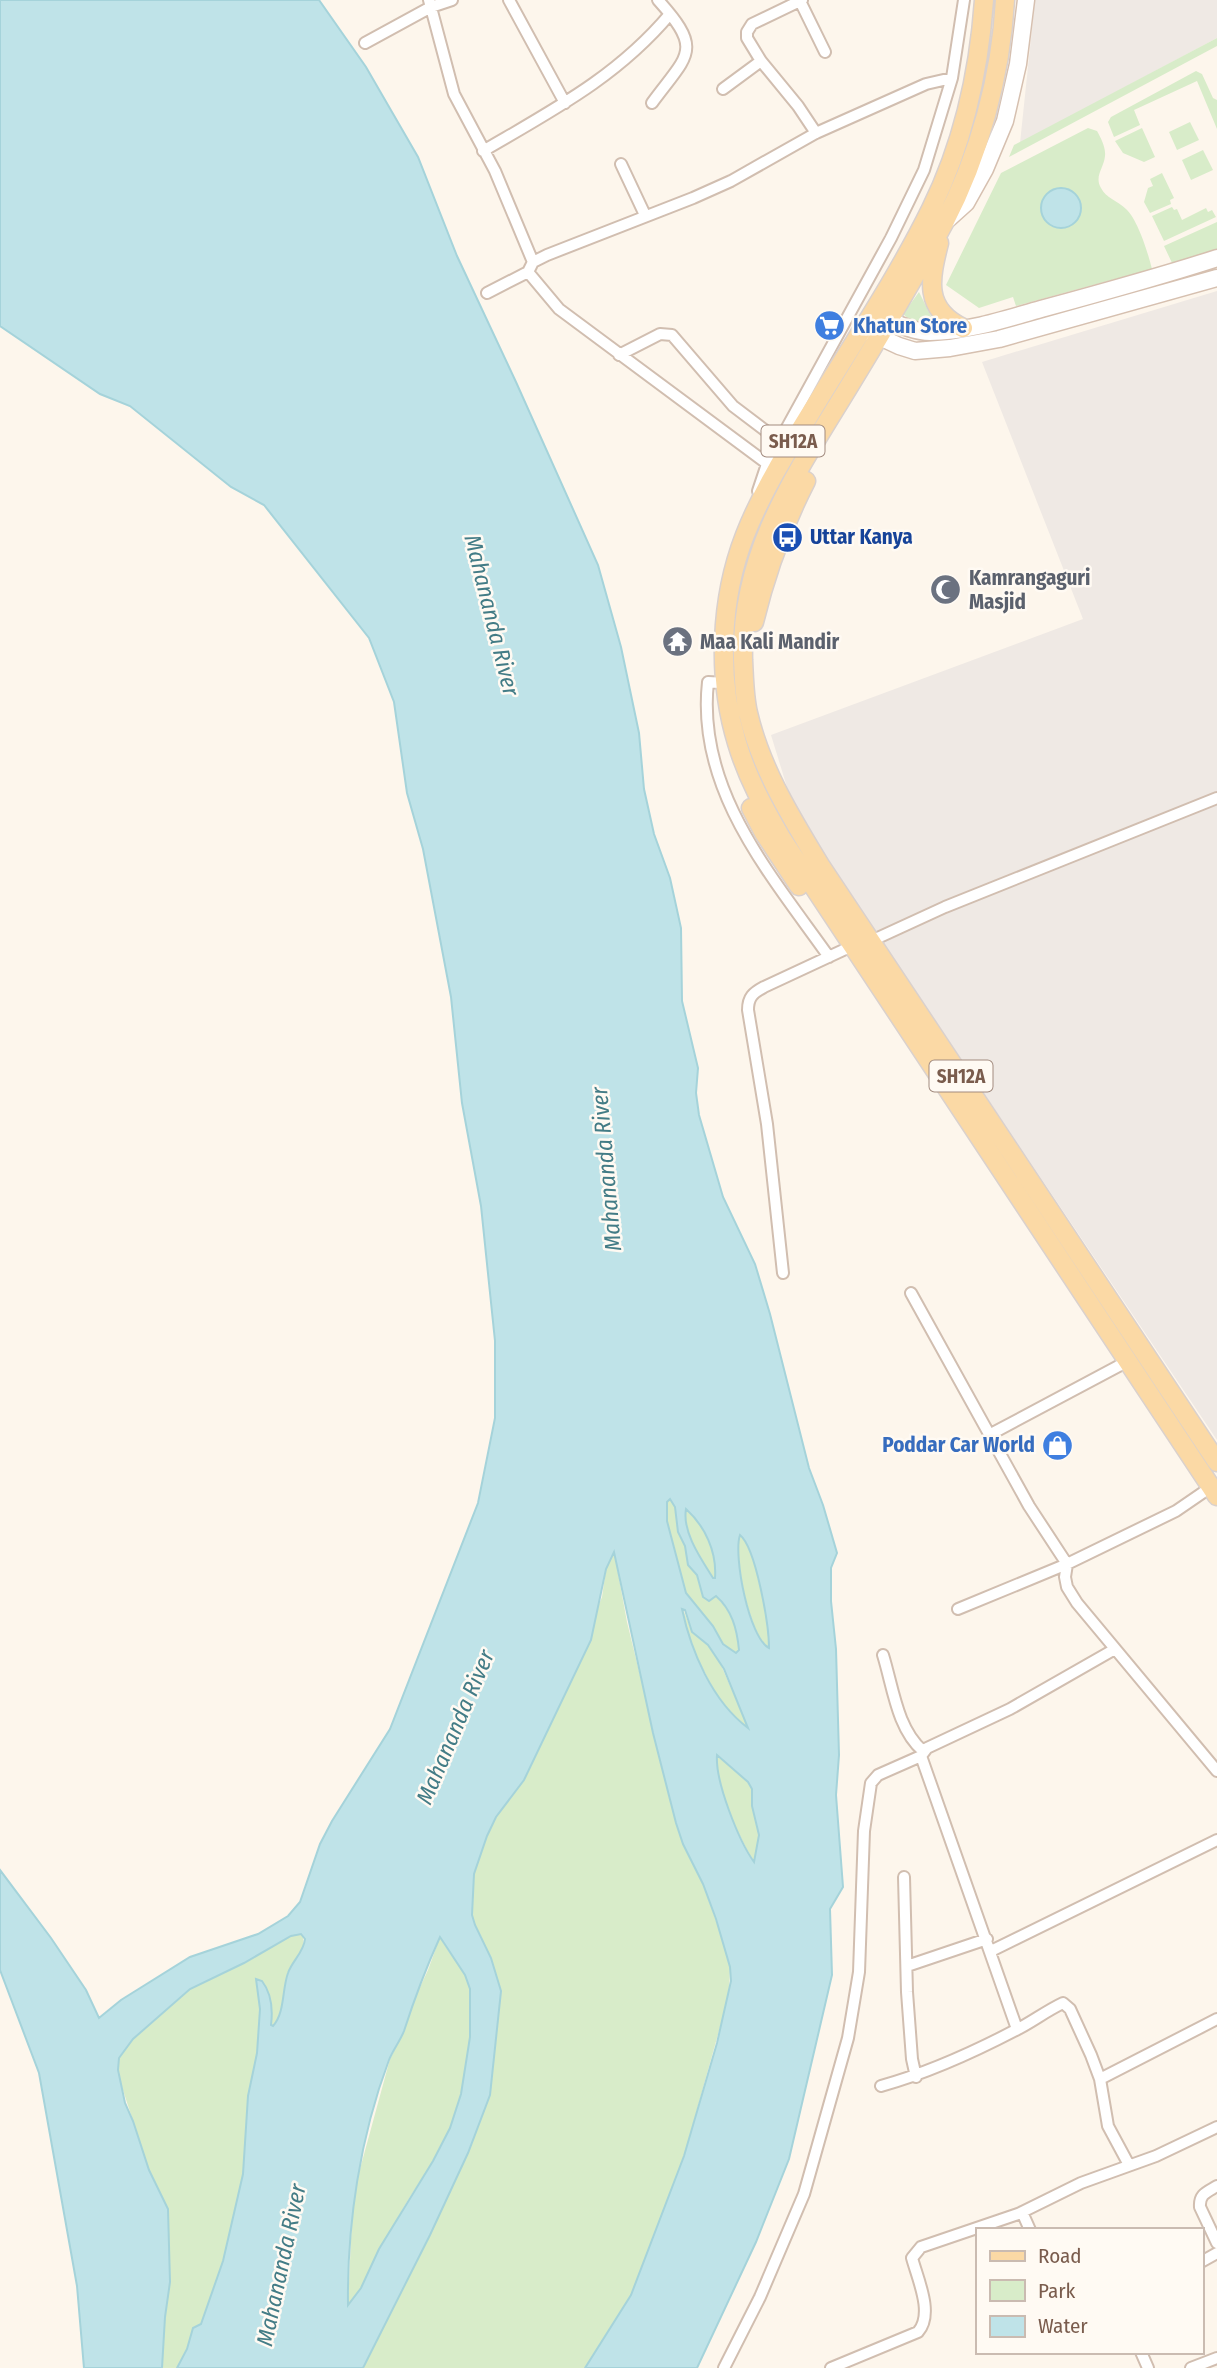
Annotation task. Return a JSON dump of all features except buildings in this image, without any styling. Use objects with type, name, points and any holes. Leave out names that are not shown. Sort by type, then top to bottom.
[{"type":"main road","name":"SH12A","points":[[984,0],[979,54],[958,143],[931,209],[822,429],[811,470],[777,545],[762,587],[744,673],[747,711],[757,743],[782,802],[820,865],[1217,1462]]},
{"type":"main road","name":"SH12A","points":[[1005,0],[990,101],[973,156],[944,223],[874,324],[784,445],[772,467],[742,544],[727,609],[725,633],[732,756],[737,774],[764,833],[818,913],[852,946],[1215,1489]]},
{"type":"main road","points":[[944,223],[931,275],[932,292],[943,314],[963,328]]},
{"type":"street","points":[[365,43],[430,4],[452,0]]},
{"type":"street","points":[[509,0],[565,103]]},
{"type":"street","points":[[652,103],[683,61],[688,42],[658,0]]},
{"type":"street","points":[[816,133],[761,61],[747,38],[747,32],[752,24],[801,0],[825,52]]},
{"type":"street","points":[[620,355],[660,334],[672,335],[733,406],[784,445],[924,170],[952,78],[964,0]]},
{"type":"street","points":[[944,223],[966,203],[985,169],[1005,121],[1018,64],[1026,0]]},
{"type":"street","points":[[430,4],[454,94],[495,171],[531,267],[559,309],[772,467]]},
{"type":"street","points":[[484,151],[602,79],[641,47],[670,14]]},
{"type":"street","points":[[723,89],[761,61]]},
{"type":"street","points":[[487,293],[531,267],[645,215],[731,181],[816,133],[926,84],[952,78]]},
{"type":"street","points":[[621,164],[645,215]]},
{"type":"street","points":[[850,313],[874,324],[927,332],[963,328],[1163,276],[1217,258]]},
{"type":"street","points":[[1163,276],[1167,292]]},
{"type":"street","points":[[874,324],[899,346],[923,351],[999,339],[1217,278]]},
{"type":"street","points":[[994,321],[999,339]]},
{"type":"street","points":[[726,683],[708,682],[707,699],[710,742],[729,806],[751,847],[829,957]]},
{"type":"street","points":[[872,941],[945,907],[1217,799]]},
{"type":"street","points":[[783,1273],[775,1188],[748,1002],[752,994],[764,987],[852,946]]},
{"type":"street","points":[[911,1293],[1029,1506],[1067,1564],[1066,1587],[1088,1619],[1217,1770]]},
{"type":"street","points":[[989,1435],[1128,1361]]},
{"type":"street","points":[[958,1609],[1067,1564],[1215,1489]]},
{"type":"street","points":[[724,2368],[760,2297],[804,2194],[848,2038],[859,1972],[864,1831],[871,1783],[878,1775],[1021,1703],[1115,1649]]},
{"type":"street","points":[[883,1656],[905,1728],[922,1753],[1017,2029]]},
{"type":"street","points":[[991,1951],[1217,1840]]},
{"type":"street","points":[[904,1877],[910,2035],[916,2077]]},
{"type":"street","points":[[907,1966],[987,1939]]},
{"type":"street","points":[[881,2086],[916,2077],[1017,2029],[1063,2003],[1091,2055],[1100,2079],[1108,2126],[1129,2165]]},
{"type":"street","points":[[1100,2079],[1217,2020]]},
{"type":"street","points":[[831,2368],[918,2332],[924,2325],[926,2315],[912,2258],[921,2247],[1022,2212],[1081,2183],[1156,2156],[1217,2128]]},
{"type":"street","points":[[1217,2186],[1199,2200],[1217,2243]]},
{"type":"street","points":[[1022,2212],[1029,2228]]},
{"type":"street","points":[[1191,2368],[1217,2358]]},
{"type":"shaded area","points":[[1035,0],[1217,0],[1217,38],[1020,143]]},
{"type":"shaded area","points":[[1217,291],[1217,1440],[811,836],[790,797],[771,735],[1083,619],[982,362]]},
{"type":"green space","points":[[1217,38],[1217,46],[1009,157],[1014,145]]},
{"type":"green space","points":[[1196,71],[1202,74],[1213,98],[1217,100],[1217,129],[1197,81],[1134,110],[1140,125],[1114,137],[1108,122],[1111,117]]},
{"type":"green space","points":[[1190,122],[1199,140],[1177,150],[1169,132]]},
{"type":"green space","points":[[1088,128],[1097,131],[1105,150],[1099,184],[1135,221],[1152,269],[1016,306],[1013,297],[979,308],[946,285],[1001,173]]},
{"type":"green space","points":[[1142,128],[1155,157],[1144,162],[1123,153],[1115,141]]},
{"type":"green space","points":[[1203,150],[1213,170],[1191,180],[1182,160]]},
{"type":"green space","points":[[1162,173],[1174,198],[1170,200],[1171,204],[1150,213],[1144,202],[1148,188],[1153,186],[1150,179]]},
{"type":"green space","points":[[1172,207],[1177,209],[1182,220],[1206,208],[1208,212],[1212,210],[1216,217],[1164,241],[1152,216]]},
{"type":"green space","points":[[1217,222],[1217,251],[1173,265],[1164,246]]},
{"type":"green space","points":[[919,292],[932,318],[928,324],[911,321],[903,314]]},
{"type":"green space","points":[[670,1499],[675,1507],[677,1526],[685,1546],[688,1565],[697,1575],[703,1597],[715,1596],[733,1621],[739,1651],[736,1653],[723,1644],[713,1626],[686,1593],[667,1521],[667,1502]]},
{"type":"green space","points":[[686,1508],[699,1523],[708,1540],[714,1558],[713,1578],[690,1536]]},
{"type":"green space","points":[[740,1534],[747,1543],[757,1571],[770,1648],[756,1629],[745,1595],[739,1559]]},
{"type":"green space","points":[[614,1551],[627,1622],[676,1823],[703,1884],[730,1967],[729,1995],[684,2156],[631,2295],[585,2368],[363,2368],[430,2235],[468,2153],[490,2095],[501,1991],[491,1958],[472,1915],[474,1874],[496,1817],[524,1780],[552,1717],[602,1597],[606,1569]]},
{"type":"green space","points":[[683,1609],[692,1632],[708,1645],[718,1658],[749,1730],[728,1710],[713,1687],[691,1643]]},
{"type":"green space","points":[[716,1755],[748,1782],[752,1789],[752,1806],[759,1835],[755,1863],[729,1811],[720,1782]]},
{"type":"green space","points":[[295,1934],[303,1935],[304,1947],[289,1971],[280,2014],[273,2026],[270,2000],[256,1979],[260,2009],[257,2053],[248,2097],[243,2174],[223,2261],[201,2325],[193,2328],[187,2349],[177,2368],[162,2368],[170,2282],[168,2256],[149,2170],[121,2084],[119,2058],[133,2039],[190,1989]]},
{"type":"green space","points":[[440,1937],[462,1971],[471,1992],[472,2024],[468,2062],[459,2100],[438,2153],[398,2217],[363,2286],[348,2306],[352,2216],[357,2180],[390,2059],[403,2033]]},
{"type":"water","name":"Mahananda River","points":[[0,0],[319,0],[366,67],[418,157],[457,256],[598,565],[621,647],[639,733],[644,789],[654,834],[670,878],[681,928],[682,1001],[698,1068],[696,1093],[699,1115],[723,1197],[755,1264],[809,1468],[837,1553],[831,1568],[831,1601],[836,1649],[839,1755],[836,1795],[843,1887],[830,1909],[832,1975],[789,2159],[756,2242],[697,2368],[585,2368],[631,2295],[684,2156],[717,2043],[731,1981],[730,1967],[716,1919],[676,1823],[653,1733],[614,1552],[606,1569],[591,1640],[524,1780],[496,1817],[474,1874],[472,1915],[491,1958],[501,1991],[490,2095],[468,2153],[430,2235],[363,2368],[177,2368],[187,2349],[193,2328],[201,2324],[223,2261],[243,2174],[248,2096],[257,2053],[260,2009],[256,1979],[262,1981],[270,1996],[273,2026],[280,2014],[288,1973],[304,1944],[305,1939],[301,1934],[291,1936],[190,1989],[133,2039],[119,2058],[118,2070],[125,2103],[149,2170],[168,2209],[170,2282],[162,2368],[84,2368],[77,2286],[39,2073],[0,1970],[0,1870],[86,1990],[99,2018],[121,2000],[190,1957],[258,1934],[288,1916],[300,1902],[320,1844],[332,1821],[390,1729],[478,1503],[495,1418],[495,1341],[481,1206],[462,1103],[451,997],[423,849],[407,793],[394,702],[369,638],[264,505],[231,487],[130,406],[100,394],[0,326]],"holes":[[[670,1499],[675,1507],[678,1532],[685,1546],[688,1565],[697,1575],[703,1597],[709,1601],[716,1596],[733,1620],[739,1650],[736,1653],[723,1644],[713,1626],[686,1593],[667,1521],[667,1502]],[[686,1509],[699,1523],[708,1540],[714,1559],[715,1578],[694,1545]],[[740,1535],[746,1543],[756,1570],[767,1622],[769,1648],[755,1629],[749,1613],[739,1560]],[[682,1609],[685,1610],[692,1632],[708,1645],[724,1669],[748,1728],[735,1717],[714,1690],[691,1642]],[[717,1755],[748,1782],[752,1789],[752,1806],[759,1835],[754,1862],[735,1826],[720,1780]],[[440,1937],[465,1975],[470,1989],[470,2037],[461,2094],[450,2128],[433,2161],[379,2249],[361,2288],[348,2305],[353,2212],[370,2119],[389,2060],[404,2031]]]},
{"type":"water","points":[[1061,188],[1069,189],[1075,194],[1080,200],[1080,216],[1075,222],[1069,227],[1061,228],[1053,227],[1047,222],[1042,216],[1041,208],[1042,200],[1047,194],[1053,189]]},
{"type":"place","name":"Khatun Store","points":[[830,326]]},
{"type":"place","name":"Uttar Kanya","points":[[787,537]]},
{"type":"place","name":"Kamrangaguri Masjid","points":[[946,590]]},
{"type":"place","name":"Maa Kali Mandir","points":[[677,642]]},
{"type":"place","name":"Poddar Car World","points":[[1058,1445]]}]
